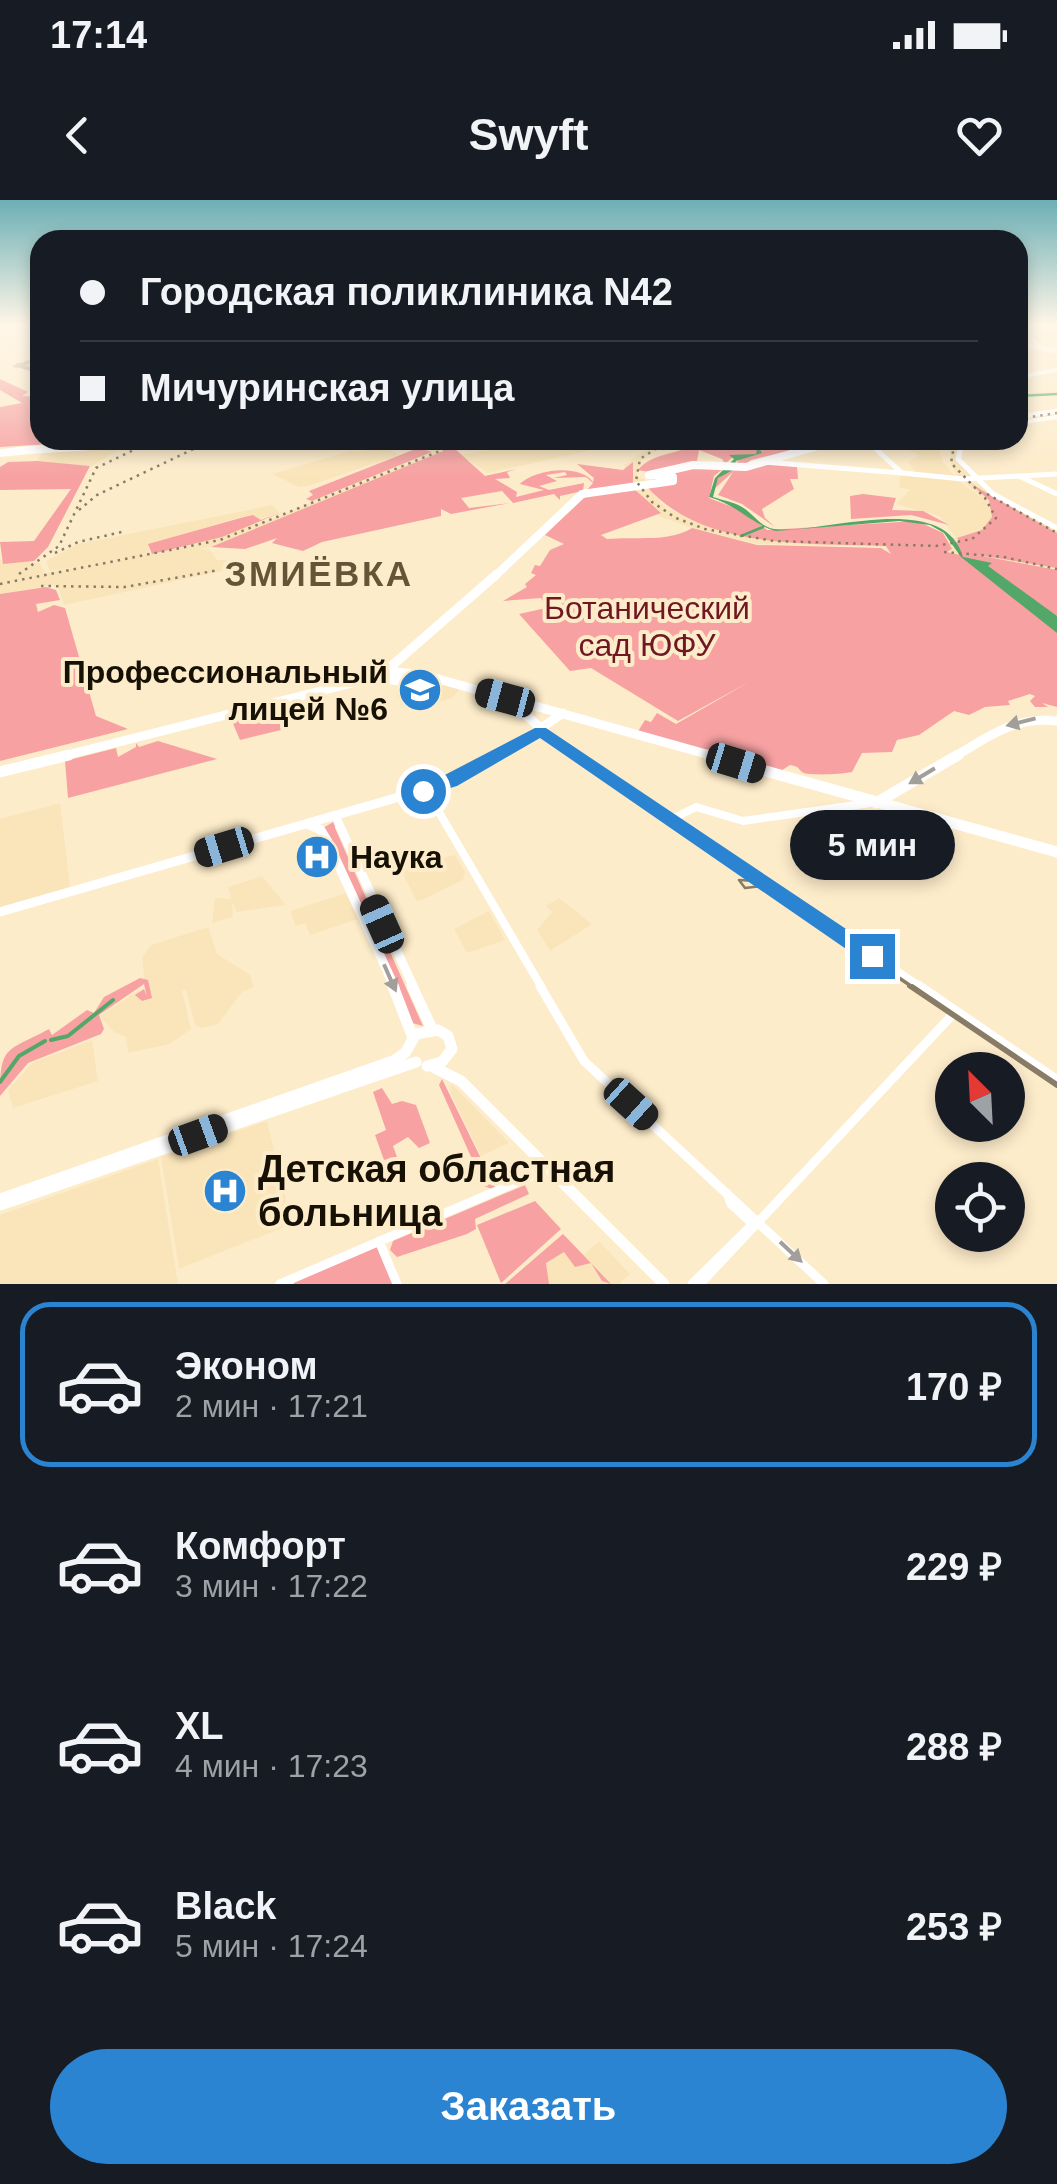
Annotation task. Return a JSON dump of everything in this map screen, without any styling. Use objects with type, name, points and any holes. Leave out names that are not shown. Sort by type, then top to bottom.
[{"type":"highway","points":[[0,452],[21,452]]},
{"type":"highway","points":[[0,464],[21,452]]},
{"type":"main road","points":[[1028,418],[1056,413]]},
{"type":"main road","points":[[21,452],[41,450]]},
{"type":"main road","points":[[402,671],[580,496],[676,479],[650,476],[655,472],[693,465],[739,468],[802,450]]},
{"type":"main road","points":[[877,450],[902,473],[964,479],[1057,474]]},
{"type":"main road","points":[[960,450],[958,460],[976,478]]},
{"type":"main road","points":[[387,674],[402,671],[532,705],[1057,852]]},
{"type":"main road","points":[[0,774],[402,671],[504,698],[541,729],[748,874],[1057,1079]]},
{"type":"main road","points":[[518,709],[520,704],[532,705]]},
{"type":"main road","points":[[0,912],[327,822],[451,782],[541,729],[559,714]]},
{"type":"main road","points":[[877,802],[1012,722],[1032,718],[1057,721]]},
{"type":"main road","points":[[327,822],[432,1029],[451,1040],[448,1057],[461,1081],[664,1284]]},
{"type":"main road","points":[[327,822],[404,1008],[411,1043],[422,1064],[461,1081]]},
{"type":"main road","points":[[0,1202],[394,1060],[432,1029]]},
{"type":"main road","points":[[0,1202],[398,1065],[448,1057]]},
{"type":"street","points":[[760,460],[902,473]]},
{"type":"street","points":[[1019,476],[1056,494]]},
{"type":"street","points":[[976,478],[993,494],[1057,528]]},
{"type":"street","points":[[426,790],[581,1057],[726,1192],[731,1204],[824,1284]]},
{"type":"street","points":[[671,820],[696,806],[743,821],[877,802]]},
{"type":"street","points":[[700,1284],[956,1011]]},
{"type":"street","points":[[280,1284],[550,1168]]},
{"type":"street","points":[[692,1284],[756,1224]]},
{"type":"street","points":[[379,1241],[397,1284]]},
{"type":"shaded area","points":[[118,450],[92,466],[35,464],[44,451]]},
{"type":"shaded area","points":[[390,450],[399,455],[308,486],[299,487],[272,474],[350,451]]},
{"type":"shaded area","points":[[423,450],[446,450],[239,538],[200,549],[209,549],[217,560],[239,560],[241,567],[64,605],[58,587],[52,585],[0,594],[0,560],[40,563],[45,573],[51,572],[135,557],[50,571],[46,561],[78,544],[273,505],[279,513],[254,521],[252,515],[244,516],[149,544],[149,552],[141,555],[191,546],[271,519],[433,453]]},
{"type":"shaded area","points":[[488,450],[591,450],[488,473],[460,455]]},
{"type":"shaded area","points":[[646,450],[656,450],[642,459],[637,476],[646,480],[647,487],[667,509],[752,539],[849,543],[956,538],[939,516],[896,504],[910,490],[899,487],[900,475],[957,480],[983,498],[957,476],[950,450],[957,450],[955,455],[971,476],[968,480],[1057,530],[1057,537],[1006,523],[965,552],[1020,556],[1057,565],[1057,574],[968,557],[887,552],[885,547],[757,544],[692,528],[656,515],[661,512],[640,497],[624,465]]},
{"type":"shaded area","points":[[757,450],[762,453],[736,461],[733,470],[718,478],[713,497],[739,505],[774,529],[879,519],[932,524],[951,536],[963,557],[992,563],[988,566],[1057,616],[1057,633],[961,557],[944,533],[930,525],[899,521],[776,531],[760,525],[729,505],[709,497],[715,478],[734,459],[729,455],[756,454]]},
{"type":"shaded area","points":[[908,450],[939,450],[943,462],[955,476],[916,473],[908,462],[920,455]]},
{"type":"shaded area","name":"Профессиональный лицей №6","points":[[418,679],[460,689],[452,698],[439,702],[428,699],[404,708],[396,695]]},
{"type":"shaded area","points":[[60,803],[70,887],[0,907],[0,819]]},
{"type":"shaded area","points":[[455,855],[465,872],[463,880],[417,902],[401,870]]},
{"type":"shaded area","points":[[262,876],[286,905],[236,912],[232,901],[233,917],[212,923],[215,898],[231,899],[228,887]]},
{"type":"shaded area","points":[[346,893],[358,919],[310,935],[305,923],[296,926],[290,911]]},
{"type":"shaded area","points":[[559,898],[592,924],[550,951],[537,930],[552,912],[546,906]]},
{"type":"shaded area","points":[[489,911],[505,940],[467,953],[454,929]]},
{"type":"shaded area","points":[[208,927],[217,954],[250,975],[254,987],[242,992],[218,1024],[202,1028],[195,1025],[186,990],[182,991],[191,1029],[170,1044],[128,1053],[126,1037],[114,1032],[100,1016],[139,990],[146,995],[142,957],[151,945]]},
{"type":"shaded area","points":[[92,1040],[98,1081],[13,1108],[8,1090],[32,1063]]},
{"type":"shaded area","points":[[451,1083],[509,1143],[481,1156],[450,1092]]},
{"type":"shaded area","name":"Детская областная больница","points":[[267,1121],[292,1224],[179,1269],[161,1157]]},
{"type":"shaded area","points":[[158,1159],[178,1284],[0,1284],[0,1215]]},
{"type":"shaded area","points":[[563,1234],[584,1255],[599,1241],[630,1274],[619,1284],[505,1284]]},
{"type":"green space","points":[[0,379],[28,392],[22,396],[30,396],[30,445],[0,447],[0,407],[22,403],[0,390]]},
{"type":"green space","points":[[413,450],[432,452],[312,501],[306,499],[313,495],[309,491]]},
{"type":"green space","points":[[446,450],[456,450],[485,476],[517,469],[507,472],[510,478],[495,479],[517,492],[516,497],[544,490],[520,484],[544,472],[566,470],[577,472],[586,476],[593,482],[594,478],[577,464],[623,470],[633,462],[633,483],[587,490],[593,483],[586,477],[553,478],[567,475],[565,472],[546,475],[557,481],[539,486],[549,490],[584,483],[583,491],[560,496],[560,500],[554,494],[513,503],[502,491],[461,498],[469,508],[510,503],[451,514],[441,509],[441,516],[322,542],[303,551],[272,543],[277,538],[245,549],[211,547]]},
{"type":"green space","name":"Ботанический сад ЮФУ","points":[[683,450],[699,450],[697,461],[687,467],[724,468],[714,476],[709,498],[743,511],[767,530],[917,521],[943,533],[952,549],[947,552],[960,555],[954,543],[960,542],[957,538],[982,530],[992,517],[989,500],[971,484],[1057,533],[1057,568],[972,554],[1057,570],[1057,707],[1042,703],[1048,707],[1035,707],[1030,701],[1035,696],[1030,694],[1008,701],[1010,705],[985,707],[969,715],[954,711],[919,735],[897,740],[892,752],[862,753],[852,772],[832,774],[806,773],[790,765],[779,772],[637,733],[645,720],[651,722],[657,713],[676,724],[749,682],[678,721],[591,668],[570,671],[519,614],[546,608],[541,598],[503,601],[527,587],[525,584],[536,575],[531,573],[535,565],[540,566],[550,550],[564,544],[545,535],[587,495],[632,487],[661,513],[601,535],[607,539],[662,537],[692,528],[757,545],[881,548],[891,554],[886,546],[790,543],[726,532],[669,507],[646,486],[653,481],[649,472],[638,470],[652,459]]},
{"type":"green space","points":[[699,450],[792,450],[751,460],[737,470],[751,470],[758,462],[797,467],[798,479],[790,479],[794,489],[762,509],[775,527],[742,504],[718,495],[733,472],[714,489],[718,478],[744,456],[734,456],[725,464]]},
{"type":"green space","points":[[8,462],[90,466],[48,547],[34,561],[3,564],[0,542],[34,541],[71,489],[0,490],[0,467]]},
{"type":"green space","points":[[850,496],[896,498],[892,510],[923,511],[949,525],[911,515],[851,519]]},
{"type":"green space","points":[[285,511],[222,537],[152,554],[148,544],[244,517],[253,515],[261,520]]},
{"type":"green space","points":[[46,587],[56,590],[60,600],[36,604],[38,612],[54,605],[65,608],[96,716],[128,729],[0,761],[0,594]]},
{"type":"green space","points":[[262,711],[279,712],[285,729],[240,740],[231,719]]},
{"type":"green space","points":[[158,741],[217,759],[68,798],[65,761],[116,748],[118,757],[136,747],[136,743],[139,747]]},
{"type":"green space","points":[[335,821],[423,1026],[412,1023],[323,828]]},
{"type":"green space","points":[[140,978],[148,980],[152,998],[142,1001],[135,995],[144,989],[147,997],[144,984],[99,1015],[104,1029],[101,1034],[28,1063],[0,1096],[2,1067],[9,1052],[49,1029],[52,1035],[87,1010],[94,1013],[104,997]]},
{"type":"green space","points":[[442,1079],[495,1187],[492,1189],[484,1186],[439,1085]]},
{"type":"green space","points":[[382,1088],[392,1104],[402,1101],[416,1105],[430,1143],[419,1148],[408,1137],[393,1146],[397,1157],[384,1160],[375,1135],[386,1130],[373,1092]]},
{"type":"green space","points":[[525,1185],[529,1194],[475,1219],[476,1229],[467,1234],[397,1257],[390,1250],[393,1241]]},
{"type":"green space","points":[[535,1201],[561,1229],[501,1283],[477,1225]]},
{"type":"green space","points":[[563,1234],[591,1263],[575,1267],[564,1252],[546,1263],[549,1284],[505,1284]]},
{"type":"green space","points":[[378,1244],[395,1284],[294,1284],[293,1280]]},
{"type":"green space","points":[[591,1263],[611,1284],[602,1281]]},
{"type":"waterway","points":[[1028,395],[1057,394]]},
{"type":"waterway","points":[[741,536],[763,527]]},
{"type":"waterway","points":[[51,1040],[68,1036],[113,1000]]},
{"type":"waterway","points":[[0,1082],[19,1056],[45,1041]]},
{"type":"tram line","points":[[913,988],[762,886],[745,888],[739,880],[756,881],[915,988]]},
{"type":"tram line","points":[[909,986],[1057,1086]]},
{"type":"tram line","points":[[912,986],[1057,1084]]},
{"type":"railway","points":[[1028,417],[1057,413]]},
{"type":"railway","points":[[19,574],[59,546],[96,468],[134,450]]},
{"type":"railway","points":[[79,510],[97,495],[191,450]]},
{"type":"railway","points":[[0,584],[220,540],[442,450]]},
{"type":"railway","points":[[654,450],[640,459],[636,481],[652,502],[676,518],[705,529],[774,541],[936,546],[972,539],[996,518],[985,498],[951,463],[953,450]]},
{"type":"railway","points":[[987,494],[1057,533]]},
{"type":"railway","points":[[55,553],[78,542],[126,531]]},
{"type":"railway","points":[[944,552],[1004,557],[1057,569]]},
{"type":"railway","points":[[41,586],[125,587],[219,570]]},
{"type":"place","name":"Профессиональный лицей №6","points":[[420,690]]},
{"type":"place","name":"Наука","points":[[317,857]]},
{"type":"place","name":"Детская областная больница","points":[[225,1191]]},
{"type":"district","name":"ЗМИЁВКА","points":[[319,574]]},
{"type":"route","points":[[423,791],[451,782],[540,731],[872,956]]}]
